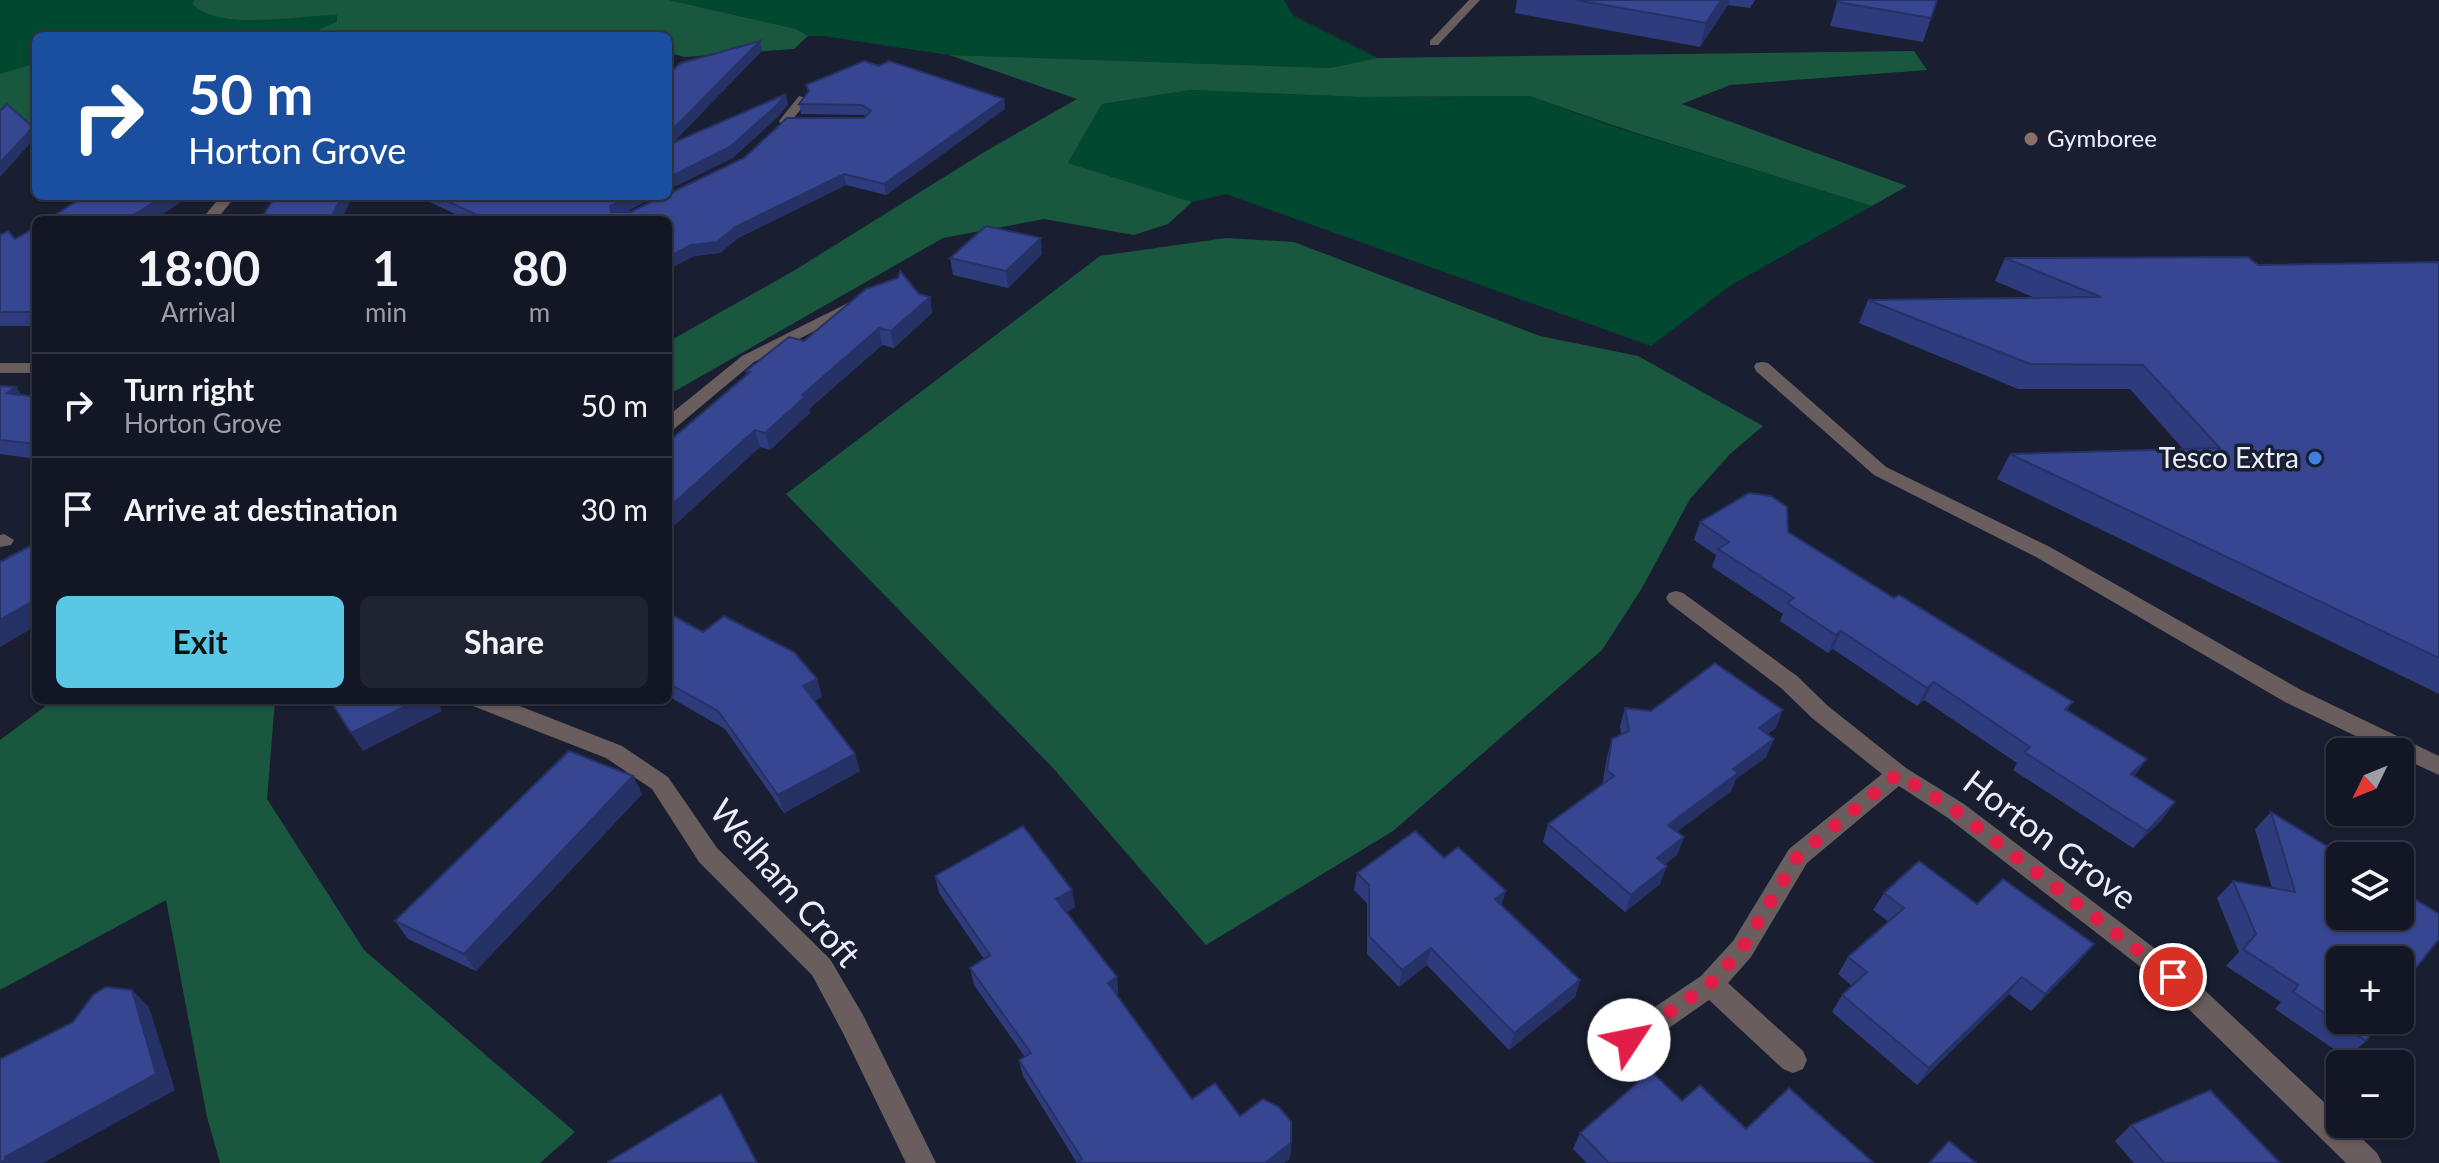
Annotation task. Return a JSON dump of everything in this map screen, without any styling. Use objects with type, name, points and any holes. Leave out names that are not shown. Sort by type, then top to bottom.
[{"type":"street","points":[[1434,43],[1475,0]]},
{"type":"street","points":[[773,131],[803,99]]},
{"type":"street","points":[[785,121],[801,121]]},
{"type":"street","points":[[212,216],[226,200]]},
{"type":"street","points":[[672,422],[748,359],[882,293]]},
{"type":"street","points":[[1762,367],[1880,471],[2043,552],[2293,696],[2439,766]]},
{"type":"street","points":[[0,368],[32,368]]},
{"type":"street","name":"Horton Grove","points":[[1676,598],[1789,682],[1820,712],[1898,774],[1968,820],[2173,977],[2367,1163]]},
{"type":"street","name":"Welham Croft","points":[[491,704],[614,752],[660,783],[708,855],[821,967],[853,1024],[921,1163]]},
{"type":"street","points":[[1629,1040],[1710,984],[1742,949],[1798,856],[1898,774]]},
{"type":"street","points":[[1710,984],[1793,1060]]},
{"type":"green space","points":[[0,0],[316,0],[350,11],[348,32],[32,32],[32,118],[0,122]]},
{"type":"green space","points":[[195,0],[669,0],[796,29],[808,36],[794,49],[685,57],[672,54],[672,32],[313,32],[337,22],[337,15],[241,20],[205,13],[192,4]]},
{"type":"green space","points":[[669,0],[1284,0],[1294,16],[1378,58],[1330,68],[949,55],[808,36],[796,29]]},
{"type":"green space","points":[[1914,51],[1927,70],[1730,85],[1682,104],[1907,186],[1872,206],[1633,132],[1529,96],[1359,97],[1190,90],[1102,104],[1068,163],[1192,202],[1168,224],[1134,235],[1044,219],[943,238],[672,393],[672,340],[795,270],[986,151],[1077,99],[949,55],[1330,68],[1378,58]]},
{"type":"green space","points":[[32,64],[32,139],[0,146],[0,74]]},
{"type":"green space","points":[[1190,90],[1359,97],[1529,96],[1621,129],[1872,206],[1731,285],[1651,346],[1226,194],[1192,202],[1068,163],[1102,104]]},
{"type":"green space","points":[[1226,238],[1294,242],[1540,336],[1638,356],[1763,426],[1730,454],[1690,499],[1642,588],[1602,650],[1393,831],[1206,945],[1053,768],[786,494],[1100,256]]},
{"type":"green space","points":[[49,704],[275,704],[267,799],[364,950],[575,1132],[540,1163],[220,1163],[207,1117],[166,900],[0,990],[0,740]]},
{"type":"building","points":[[1576,0],[1721,0],[1706,23]]},
{"type":"building","points":[[1838,0],[1937,0],[1931,18]]},
{"type":"building","points":[[760,41],[672,130],[672,71],[681,63]]},
{"type":"building","points":[[864,61],[879,66],[889,61],[1004,99],[884,184],[844,174],[735,227],[717,242],[691,245],[672,255],[672,216],[479,216],[445,200],[623,200],[610,206],[611,212],[631,212],[655,200],[672,200],[672,192],[744,158],[787,118],[864,118],[871,111],[862,105],[799,104],[809,91],[806,85]]},
{"type":"building","points":[[786,94],[730,147],[672,176],[672,143]]},
{"type":"building","points":[[7,104],[32,128],[0,163],[0,111]]},
{"type":"building","points":[[79,200],[157,200],[132,216],[53,216]]},
{"type":"building","points":[[273,200],[340,200],[332,216],[263,216]]},
{"type":"building","points":[[986,226],[1041,238],[1006,271],[950,258]]},
{"type":"building","points":[[32,229],[32,312],[0,312],[0,235],[8,231],[15,239]]},
{"type":"building","name":"Tesco Extra","points":[[2248,257],[2258,265],[2439,262],[2439,658],[2010,454],[2220,448],[2143,365],[2030,364],[1868,300],[2101,297],[2005,258]]},
{"type":"building","points":[[900,271],[919,294],[930,297],[891,331],[879,328],[802,395],[806,396],[765,433],[755,430],[672,504],[672,439],[750,372],[746,371],[789,337],[804,341],[866,289],[898,278]]},
{"type":"building","points":[[0,386],[16,387],[7,393],[32,396],[32,444],[0,440]]},
{"type":"building","points":[[1749,493],[1771,496],[1787,507],[1788,532],[1894,598],[1899,595],[2073,702],[2065,709],[2147,759],[2131,774],[2175,802],[2147,831],[2024,752],[2030,747],[1934,682],[1927,688],[1841,631],[1836,635],[1787,603],[1794,598],[1718,549],[1729,542],[1700,522]]},
{"type":"building","points":[[32,545],[32,601],[0,620],[0,562]]},
{"type":"building","points":[[672,615],[703,632],[724,616],[794,652],[817,679],[803,686],[855,754],[778,795],[718,711],[672,685]]},
{"type":"building","points":[[1715,663],[1783,710],[1759,728],[1774,739],[1733,769],[1738,773],[1668,825],[1684,837],[1657,858],[1667,866],[1631,895],[1548,824],[1614,776],[1607,770],[1612,739],[1629,731],[1625,708],[1651,711]]},
{"type":"building","points":[[333,704],[410,704],[351,733]]},
{"type":"building","points":[[569,751],[633,776],[464,954],[395,921]]},
{"type":"building","points":[[2271,812],[2326,846],[2326,930],[2414,930],[2414,899],[2439,914],[2439,939],[2414,970],[2414,946],[2326,946],[2326,1014],[2293,992],[2298,985],[2243,949],[2256,934],[2233,881],[2295,892]]},
{"type":"building","points":[[1023,826],[1072,890],[1056,899],[1117,977],[1108,983],[1192,1099],[1215,1083],[1240,1116],[1263,1099],[1279,1107],[1291,1121],[1291,1143],[1265,1163],[1077,1163],[1082,1159],[1019,1060],[1031,1053],[970,968],[990,955],[935,876]]},
{"type":"building","points":[[1415,831],[1444,858],[1458,847],[1506,891],[1495,899],[1580,980],[1514,1033],[1431,948],[1402,970],[1369,936],[1369,885],[1357,873]]},
{"type":"building","points":[[1919,861],[1977,904],[2003,879],[2094,944],[2045,994],[2022,977],[1929,1068],[1842,995],[1867,972],[1848,957],[1904,908],[1884,893]]},
{"type":"building","points":[[106,987],[132,990],[156,1074],[5,1157],[0,1163],[0,1059],[73,1022],[93,995]]},
{"type":"building","points":[[2356,1034],[2371,1034],[2366,1041]]},
{"type":"building","points":[[1651,1071],[1682,1101],[1700,1085],[1746,1129],[1789,1088],[1874,1163],[1609,1163],[1580,1133]]},
{"type":"building","points":[[2210,1090],[2280,1163],[2164,1163],[2131,1125]]},
{"type":"building","points":[[721,1094],[757,1163],[608,1163],[608,1162]]},
{"type":"building","points":[[1949,1141],[1976,1163],[1929,1163]]},
{"type":"place","name":"Gymboree","points":[[2031,139]]},
{"type":"place","name":"Tesco Extra","points":[[2315,458]]},
{"type":"route","points":[[1629,1040],[1710,984],[1742,949],[1798,856],[1898,774],[1956,811],[2173,977]]}]
